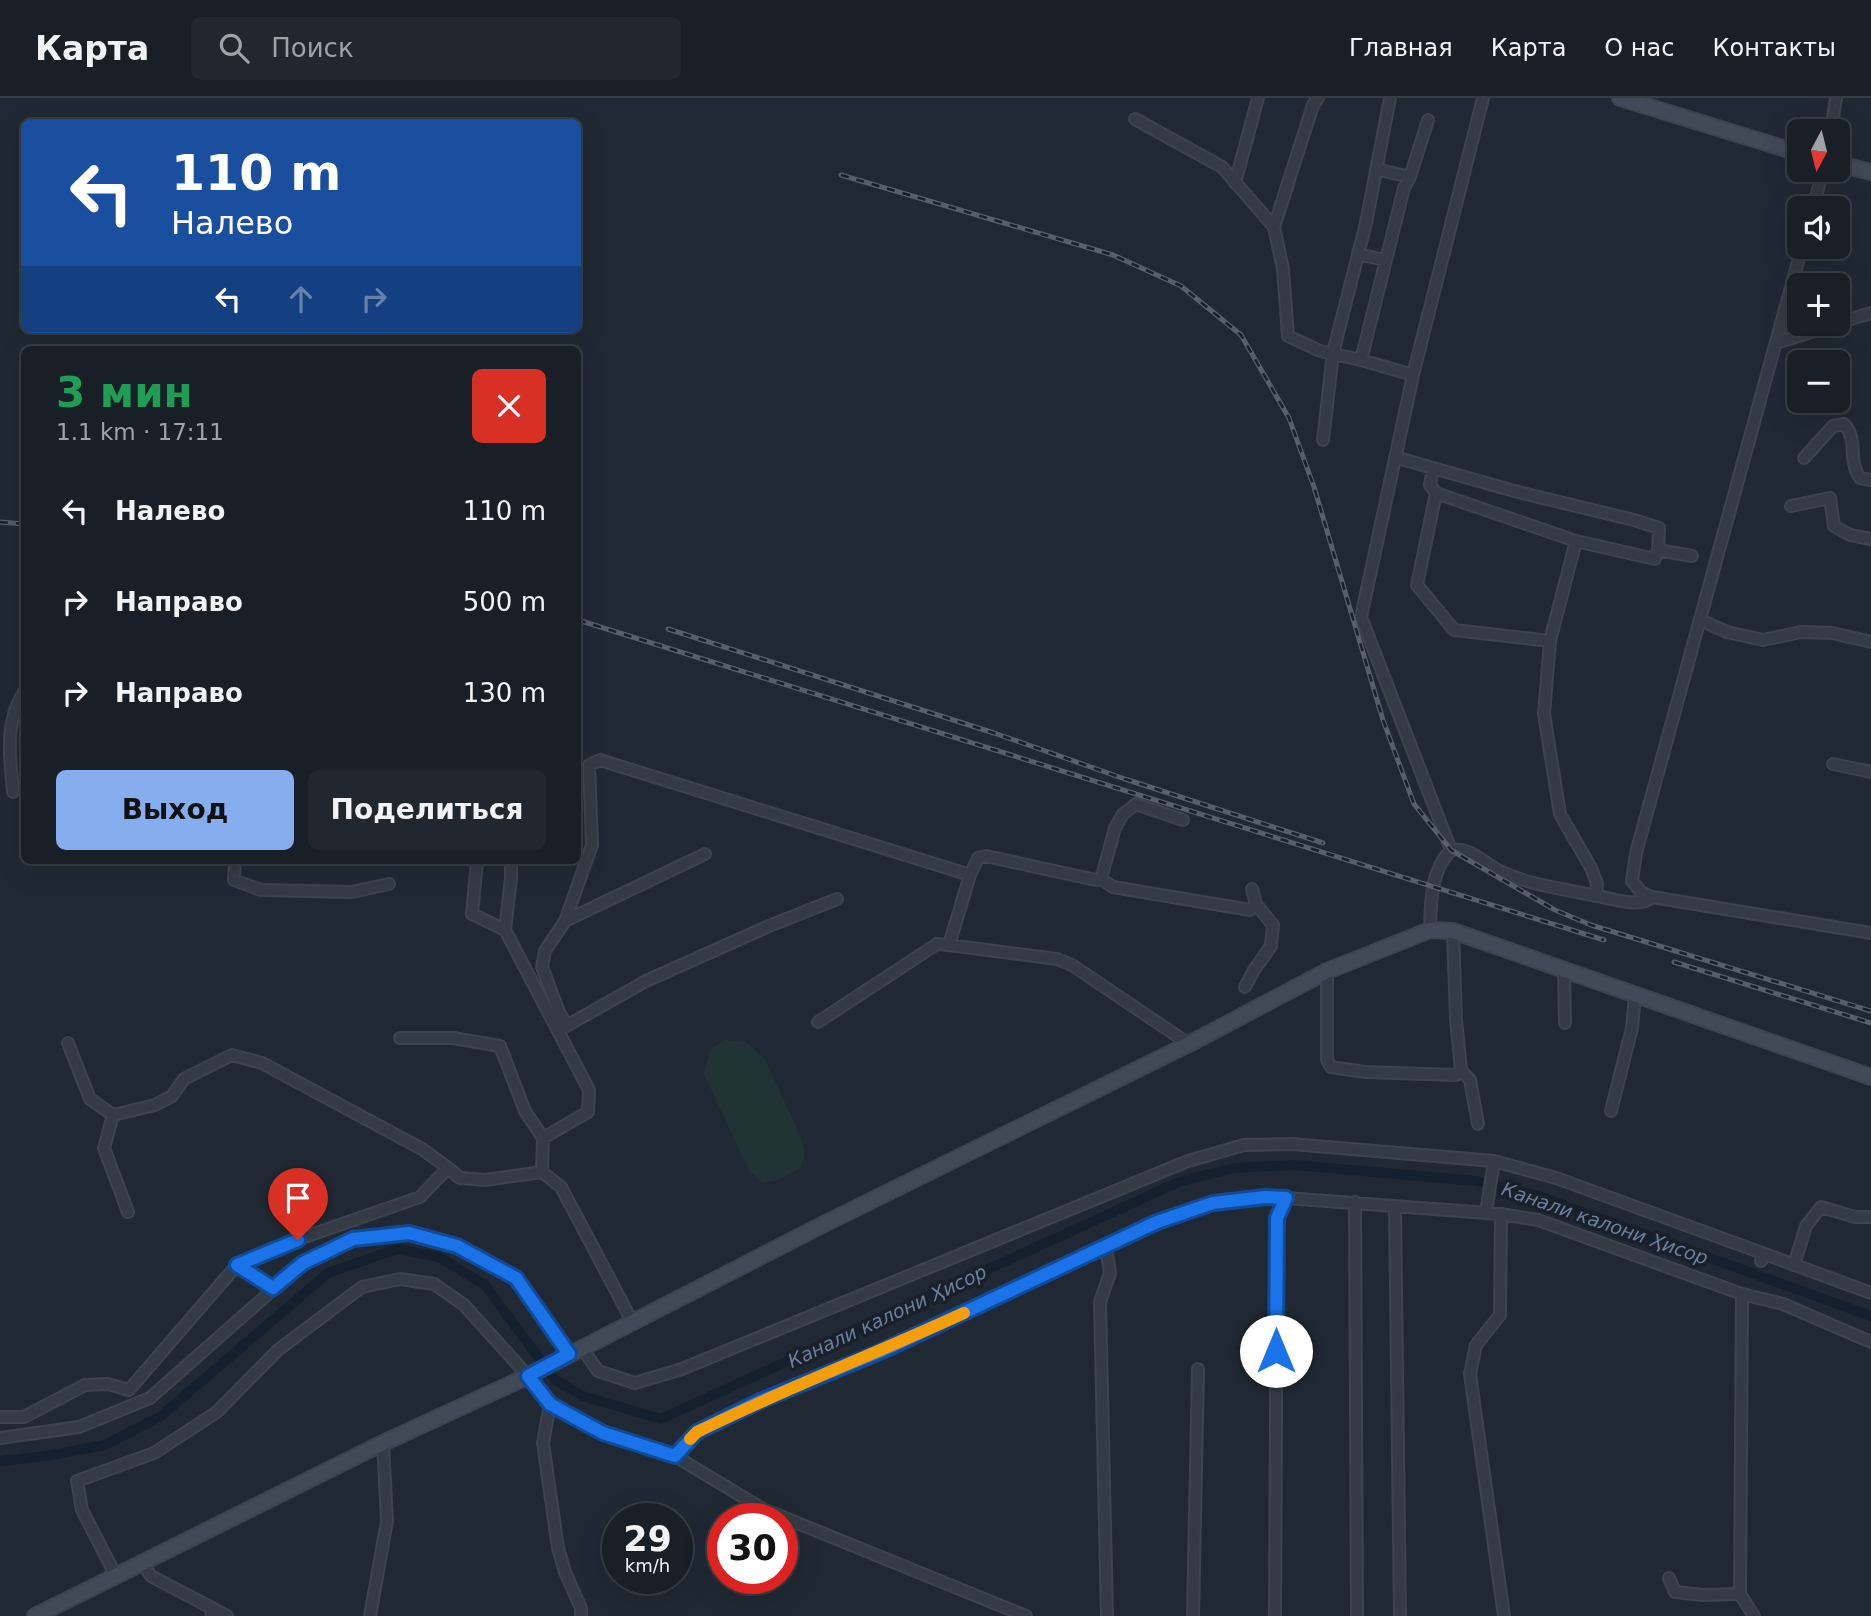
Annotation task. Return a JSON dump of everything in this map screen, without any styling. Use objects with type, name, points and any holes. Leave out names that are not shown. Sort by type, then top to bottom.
[{"type":"main road","points":[[1620,98],[1787,148]]},
{"type":"main road","points":[[1850,167],[1871,172]]},
{"type":"main road","points":[[36,1616],[383,1443],[528,1376],[822,1225],[1189,1044],[1327,971],[1430,930],[1452,931],[1871,1077]]},
{"type":"street","points":[[1235,183],[1258,98]]},
{"type":"street","points":[[1274,227],[1313,105],[1318,98]]},
{"type":"street","points":[[1323,440],[1333,354],[1358,254],[1390,98]]},
{"type":"street","points":[[1451,850],[1361,617],[1413,375],[1483,98]]},
{"type":"street","points":[[1833,119],[1836,98]]},
{"type":"street","points":[[1135,120],[1222,167],[1274,227],[1283,269],[1288,336],[1320,351],[1413,375]]},
{"type":"street","points":[[1361,360],[1404,188],[1428,120]]},
{"type":"street","points":[[1376,169],[1410,177]]},
{"type":"street","points":[[1358,254],[1385,260]]},
{"type":"street","points":[[1799,259],[1635,860],[1632,881],[1642,892],[1652,897],[1871,933]]},
{"type":"street","points":[[1850,320],[1871,313]]},
{"type":"street","points":[[1776,343],[1798,336]]},
{"type":"street","points":[[1804,458],[1833,426],[1844,424],[1852,432],[1854,469],[1860,478],[1871,480]]},
{"type":"street","points":[[1395,457],[1659,528],[1658,550],[1654,559],[1576,541],[1436,493],[1430,485],[1433,468]]},
{"type":"street","points":[[1436,493],[1417,585],[1454,629],[1550,641]]},
{"type":"street","points":[[1791,506],[1830,498],[1834,526],[1850,535],[1871,539]]},
{"type":"street","points":[[1576,541],[1550,641],[1544,714],[1560,814],[1591,867],[1597,884],[1596,896]]},
{"type":"street","points":[[1658,550],[1692,556]]},
{"type":"street","points":[[1700,620],[1727,632],[1763,640],[1801,632],[1832,632],[1871,642]]},
{"type":"street","points":[[13,792],[4,735],[21,696]]},
{"type":"street","points":[[562,1028],[559,1012],[542,967],[545,951],[565,921],[592,845],[589,765],[600,760],[970,876]]},
{"type":"street","points":[[1833,764],[1871,772]]},
{"type":"street","points":[[1101,879],[1115,828],[1122,814],[1136,804],[1182,820]]},
{"type":"street","points":[[1430,930],[1432,888],[1443,858],[1451,850],[1460,848],[1522,880],[1640,903],[1652,897]]},
{"type":"street","points":[[565,921],[705,854]]},
{"type":"street","points":[[949,945],[970,876],[978,859],[986,856],[1101,879],[1113,887],[1250,910],[1256,904]]},
{"type":"street","points":[[235,864],[234,880],[261,890],[352,892],[389,884]]},
{"type":"street","points":[[477,864],[472,914],[505,930],[562,1028],[589,1090],[588,1112],[543,1138]]},
{"type":"street","points":[[505,930],[511,864]]},
{"type":"street","points":[[1245,988],[1271,946],[1273,925],[1256,904],[1252,889]]},
{"type":"street","points":[[562,1028],[646,981],[837,899]]},
{"type":"street","points":[[1452,931],[1461,1070],[1470,1080],[1478,1124]]},
{"type":"street","points":[[818,1023],[937,944],[1056,959],[1072,965],[1189,1044]]},
{"type":"street","points":[[1564,970],[1565,1023]]},
{"type":"street","points":[[1327,971],[1327,1060],[1331,1067],[1366,1072],[1456,1075],[1461,1070]]},
{"type":"street","points":[[1611,1111],[1632,1028],[1635,995]]},
{"type":"street","points":[[400,1038],[453,1038],[500,1046],[525,1111],[543,1138],[542,1171]]},
{"type":"street","points":[[68,1043],[90,1099],[113,1115],[155,1105],[172,1096],[184,1079],[232,1055],[262,1063],[422,1149],[460,1178],[485,1180],[542,1171],[561,1187],[634,1323]]},
{"type":"street","points":[[113,1115],[104,1148],[128,1212]]},
{"type":"street","points":[[0,1438],[79,1427],[150,1398],[303,1263],[353,1239],[409,1233],[457,1246],[516,1278],[575,1351],[598,1371],[635,1383],[682,1369],[1188,1161],[1244,1145],[1292,1144],[1493,1165],[1556,1178],[1763,1258],[1794,1265],[1871,1293]]},
{"type":"street","points":[[1487,1209],[1493,1165]]},
{"type":"street","points":[[0,1417],[24,1417],[85,1385],[108,1384],[130,1390],[237,1265],[273,1248],[420,1197],[448,1167]]},
{"type":"street","points":[[675,1456],[697,1432],[760,1401],[882,1351],[1157,1222],[1213,1203],[1265,1197],[1395,1207],[1487,1209],[1538,1220],[1742,1294],[1783,1304],[1871,1342]]},
{"type":"street","points":[[1275,1616],[1277,1218],[1286,1198]]},
{"type":"street","points":[[1355,1202],[1357,1616]]},
{"type":"street","points":[[1395,1207],[1400,1616]]},
{"type":"street","points":[[1794,1265],[1806,1226],[1821,1207],[1855,1217],[1871,1217]]},
{"type":"street","points":[[1501,1214],[1500,1315],[1476,1345],[1469,1374],[1504,1616]]},
{"type":"street","points":[[1106,1247],[1110,1273],[1100,1301],[1107,1616]]},
{"type":"street","points":[[237,1265],[273,1288]]},
{"type":"street","points":[[116,1576],[82,1510],[77,1481],[154,1453],[217,1412],[278,1350],[362,1287],[400,1279],[434,1284],[464,1305],[550,1404],[603,1433],[675,1456],[763,1509],[1026,1616]]},
{"type":"street","points":[[1742,1294],[1740,1594],[1754,1616]]},
{"type":"street","points":[[1193,1616],[1198,1369]]},
{"type":"street","points":[[550,1404],[543,1443],[558,1548],[581,1608],[581,1616]]},
{"type":"street","points":[[370,1616],[387,1521],[383,1443]]},
{"type":"street","points":[[142,1563],[151,1576],[211,1611],[228,1616]]},
{"type":"street","points":[[1669,1578],[1675,1592],[1703,1595],[1740,1594]]},
{"type":"shaded area","points":[[726,1040],[746,1042],[765,1059],[801,1138],[805,1156],[800,1168],[778,1180],[763,1183],[749,1171],[704,1074],[710,1049]]},
{"type":"waterway","name":"Канали калони Ҳисор","points":[[0,1461],[105,1445],[161,1416],[328,1273],[397,1249],[439,1257],[485,1285],[555,1380],[583,1396],[661,1419],[1181,1181],[1234,1168],[1294,1165],[1476,1181],[1535,1195],[1871,1316]]},
{"type":"railway","points":[[841,175],[1113,255],[1181,286],[1241,335],[1289,418],[1314,487],[1383,720],[1414,804],[1451,850],[1555,910],[1591,925],[1871,1011]]},
{"type":"railway","points":[[0,522],[21,524]]},
{"type":"railway","points":[[581,621],[1604,940]]},
{"type":"railway","points":[[668,629],[994,733],[1323,843]]},
{"type":"railway","points":[[1674,962],[1871,1023]]},
{"type":"slow traffic","points":[[690,1439],[697,1432],[760,1401],[882,1351],[964,1313]]},
{"type":"route","points":[[298,1240],[237,1265],[273,1288],[303,1263],[353,1239],[409,1233],[457,1246],[516,1278],[569,1354],[528,1376],[550,1404],[603,1433],[675,1456],[697,1432],[760,1401],[882,1351],[1157,1222],[1213,1203],[1265,1197],[1286,1198],[1277,1218],[1276,1351]]}]
